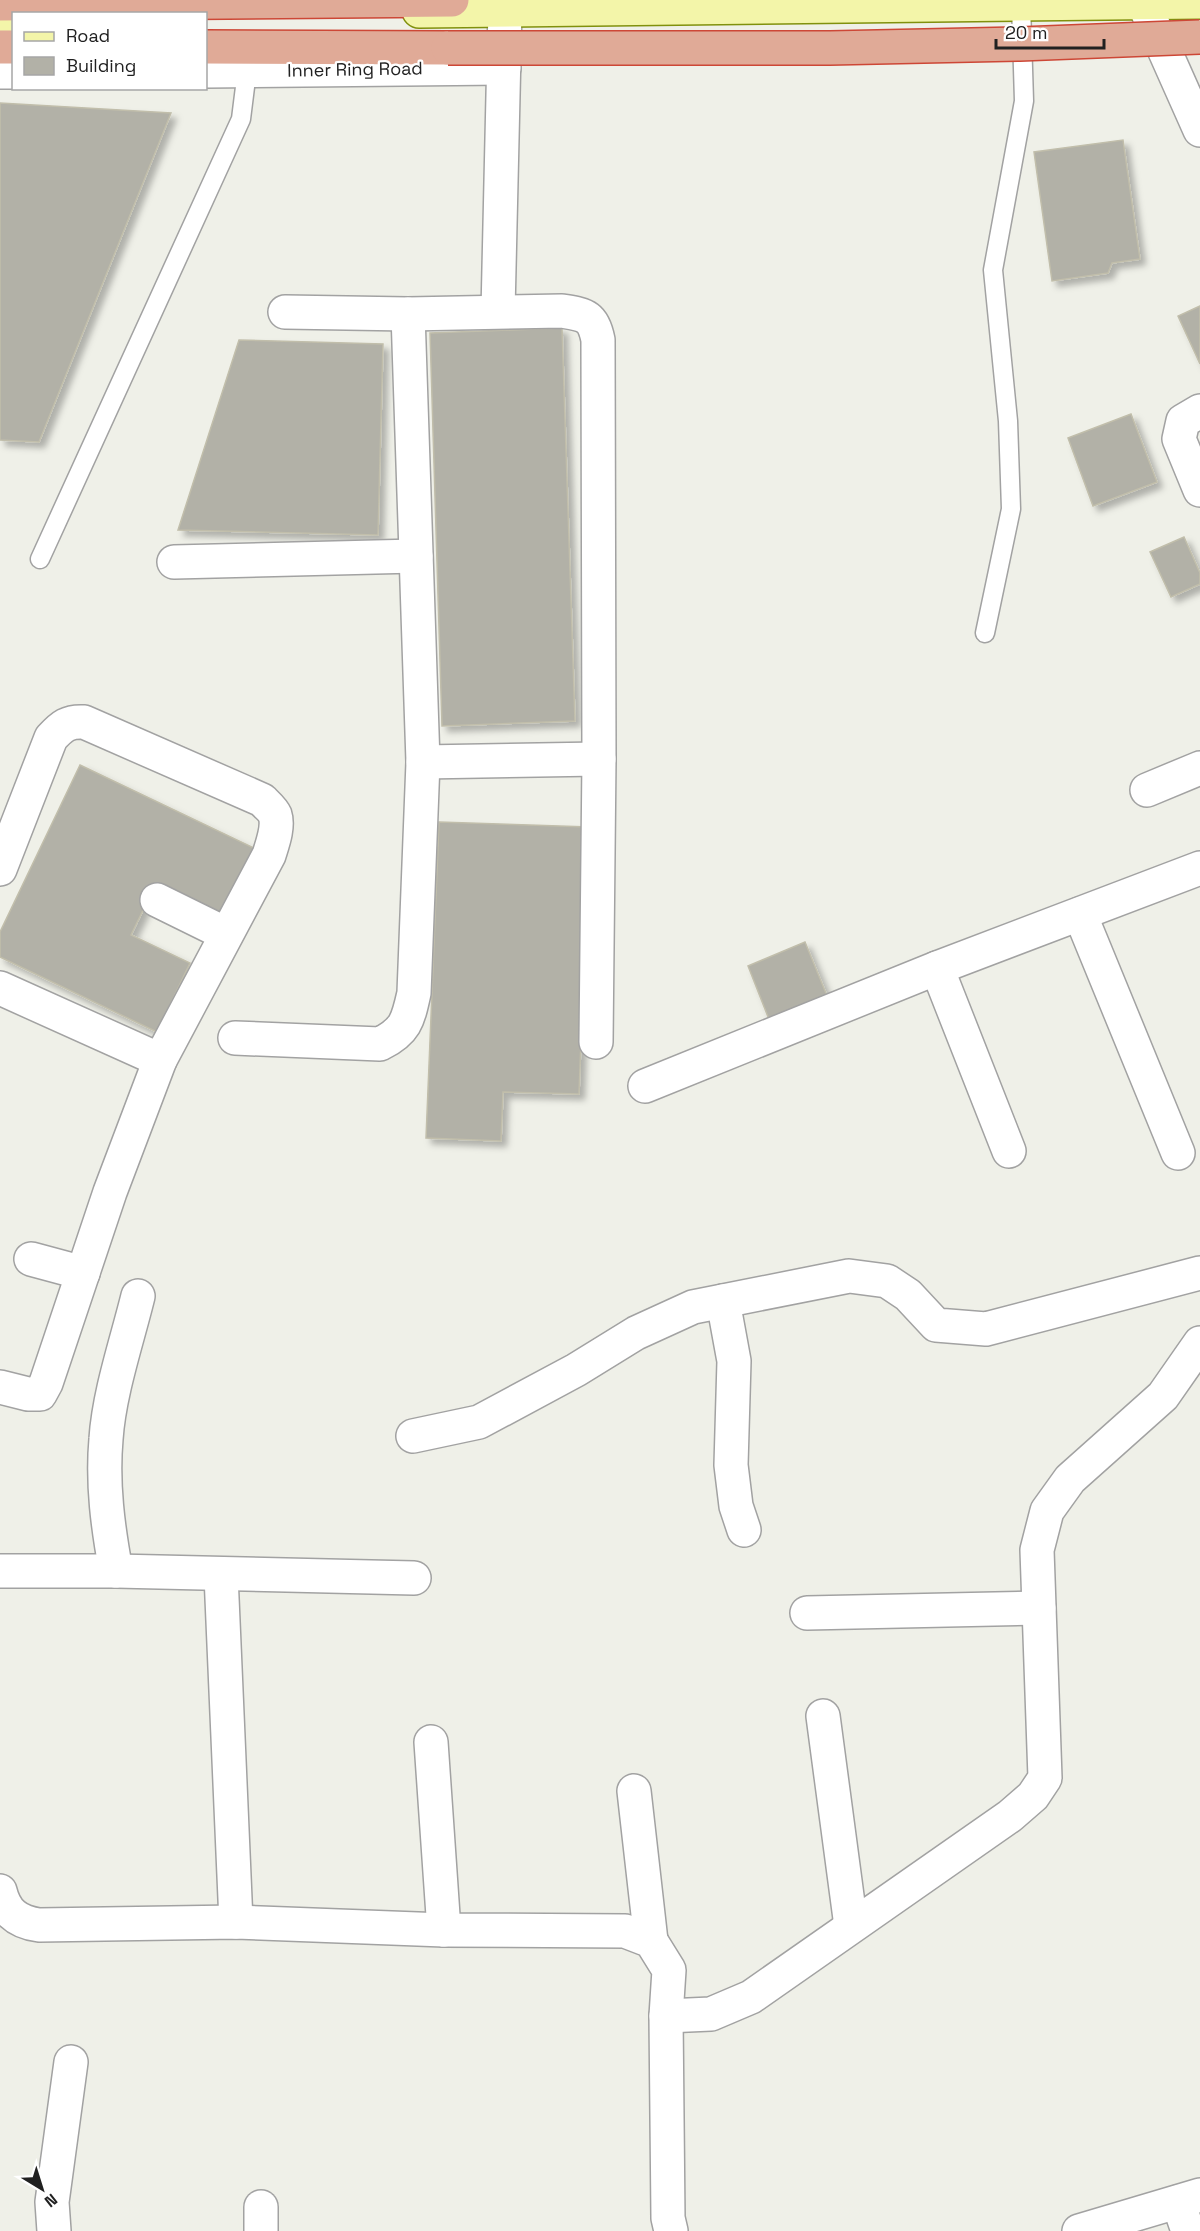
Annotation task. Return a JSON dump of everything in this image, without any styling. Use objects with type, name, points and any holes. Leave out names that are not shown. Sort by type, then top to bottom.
[{"type":"highway","points":[[0,4],[452,0]]},
{"type":"highway","points":[[207,47],[448,48],[504,58],[1200,37]]},
{"type":"main road","points":[[207,16],[513,9],[1200,2]]},
{"type":"street","points":[[1143,2],[1200,130]]},
{"type":"street","points":[[508,311],[504,58],[513,9]]},
{"type":"street","points":[[508,311],[513,9]]},
{"type":"street","name":"Inner Ring Road","points":[[207,71],[504,58]]},
{"type":"street","points":[[285,312],[408,314],[562,310],[583,314],[595,324],[598,340],[599,759],[596,1042]]},
{"type":"street","points":[[235,1038],[380,1044],[395,1036],[408,1021],[414,993],[423,762],[408,314]]},
{"type":"street","points":[[1200,411],[1183,421],[1179,439],[1200,490]]},
{"type":"street","points":[[174,562],[416,556]]},
{"type":"street","points":[[0,869],[51,738],[72,721],[84,722],[262,800],[275,815],[274,839],[269,855],[160,1060],[110,1192],[46,1383],[40,1394],[28,1394],[0,1387]]},
{"type":"street","points":[[423,762],[599,759]]},
{"type":"street","points":[[1147,790],[1200,768]]},
{"type":"street","points":[[645,1086],[937,968],[1200,868]]},
{"type":"street","points":[[157,900],[226,934]]},
{"type":"street","points":[[1080,914],[1178,1153]]},
{"type":"street","points":[[937,968],[1009,1151]]},
{"type":"street","points":[[0,988],[160,1060]]},
{"type":"street","points":[[31,1259],[83,1273]]},
{"type":"street","points":[[413,1436],[479,1422],[576,1370],[636,1333],[693,1307],[849,1276],[887,1281],[908,1295],[936,1325],[986,1329],[1200,1273]]},
{"type":"street","points":[[116,1571],[106,1518],[106,1439],[116,1385],[138,1296]]},
{"type":"street","points":[[723,1301],[734,1361],[731,1465],[736,1506],[744,1530]]},
{"type":"street","points":[[666,2016],[711,2013],[751,1997],[1010,1815],[1033,1796],[1045,1778],[1037,1550],[1047,1510],[1070,1479],[1163,1396],[1200,1343]]},
{"type":"street","points":[[0,1571],[116,1571],[414,1578]]},
{"type":"street","points":[[221,1575],[236,1922]]},
{"type":"street","points":[[807,1613],[1039,1608]]},
{"type":"street","points":[[823,1716],[850,1926]]},
{"type":"street","points":[[431,1742],[444,1930]]},
{"type":"street","points":[[634,1791],[651,1941],[669,1970],[666,2016],[668,2218],[671,2231]]},
{"type":"street","points":[[0,1891],[3,1904],[13,1917],[25,1923],[39,1925],[236,1922],[444,1930],[625,1930],[651,1941]]},
{"type":"street","points":[[54,2231],[52,2202],[72,2062]]},
{"type":"street","points":[[1079,2231],[1189,2209]]},
{"type":"lane","points":[[985,633],[1011,509],[1008,421],[993,270],[1024,100],[1021,4]]},
{"type":"lane","points":[[40,559],[241,119],[247,71]]},
{"type":"building","points":[[0,103],[171,113],[39,442],[0,440]]},
{"type":"building","points":[[1123,140],[1140,259],[1112,263],[1108,273],[1052,281],[1034,152]]},
{"type":"building","points":[[1200,306],[1200,364],[1178,316]]},
{"type":"building","points":[[562,328],[575,721],[442,726],[430,333]]},
{"type":"building","points":[[239,340],[383,344],[378,535],[178,530]]},
{"type":"building","points":[[1131,414],[1157,482],[1093,506],[1068,438]]},
{"type":"building","points":[[1184,537],[1200,573],[1200,584],[1171,597],[1150,552]]},
{"type":"building","points":[[80,765],[254,848],[218,923],[152,892],[131,935],[190,963],[157,1032],[0,957],[0,932]]},
{"type":"building","points":[[439,822],[589,827],[579,1094],[503,1092],[501,1141],[426,1138]]},
{"type":"building","points":[[805,942],[830,1003],[772,1027],[748,966]]}]
